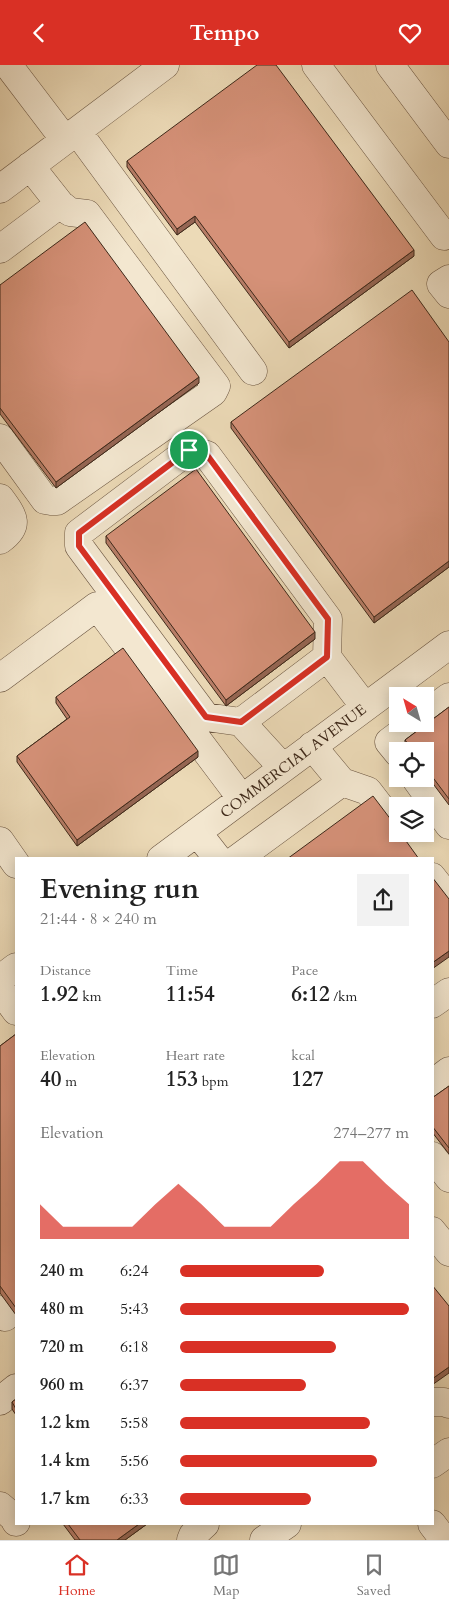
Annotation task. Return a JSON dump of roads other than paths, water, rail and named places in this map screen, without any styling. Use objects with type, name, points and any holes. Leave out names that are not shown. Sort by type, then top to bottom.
[{"type":"street","points":[[8,65],[71,136],[252,371]]},
{"type":"street","points":[[0,438],[45,500],[57,501],[213,392],[216,385],[88,214],[70,212],[11,173],[71,136],[165,65]]},
{"type":"street","points":[[316,65],[444,237]]},
{"type":"street","points":[[390,65],[449,144]]},
{"type":"street","points":[[0,249],[60,204]]},
{"type":"street","points":[[449,279],[441,284],[449,294]]},
{"type":"street","points":[[283,768],[241,722],[206,717],[79,546],[79,533],[189,450],[207,455],[328,619],[327,657],[366,707]]},
{"type":"street","points":[[0,498],[13,515],[14,522],[9,533],[0,540]]},
{"type":"street","points":[[0,678],[97,606],[242,799]]},
{"type":"street","name":"COMMERCIAL AVENUE","points":[[164,857],[449,645]]},
{"type":"street","points":[[241,722],[327,657]]},
{"type":"street","points":[[434,708],[449,697]]},
{"type":"street","points":[[390,742],[400,733]]},
{"type":"street","points":[[312,746],[342,782],[368,791],[389,818]]},
{"type":"street","points":[[240,857],[342,782]]},
{"type":"street","points":[[422,787],[449,825]]},
{"type":"street","points":[[197,832],[216,857]]},
{"type":"street","points":[[0,841],[15,863]]},
{"type":"street","points":[[434,880],[449,899]]},
{"type":"street","points":[[0,979],[15,968]]},
{"type":"street","points":[[0,989],[15,1010]]},
{"type":"street","points":[[434,1003],[449,992]]},
{"type":"street","points":[[434,1082],[449,1071]]},
{"type":"street","points":[[434,1159],[449,1178]]},
{"type":"street","points":[[434,1233],[449,1252]]},
{"type":"street","points":[[0,1401],[15,1390]]},
{"type":"street","points":[[434,1402],[449,1404]]},
{"type":"street","points":[[434,1463],[449,1452]]},
{"type":"street","points":[[0,1506],[15,1520]]},
{"type":"street","points":[[18,1525],[29,1540]]},
{"type":"street","points":[[191,1540],[193,1535],[205,1525]]},
{"type":"street","points":[[264,1540],[286,1525]]},
{"type":"street","points":[[433,1525],[444,1540]]}]
